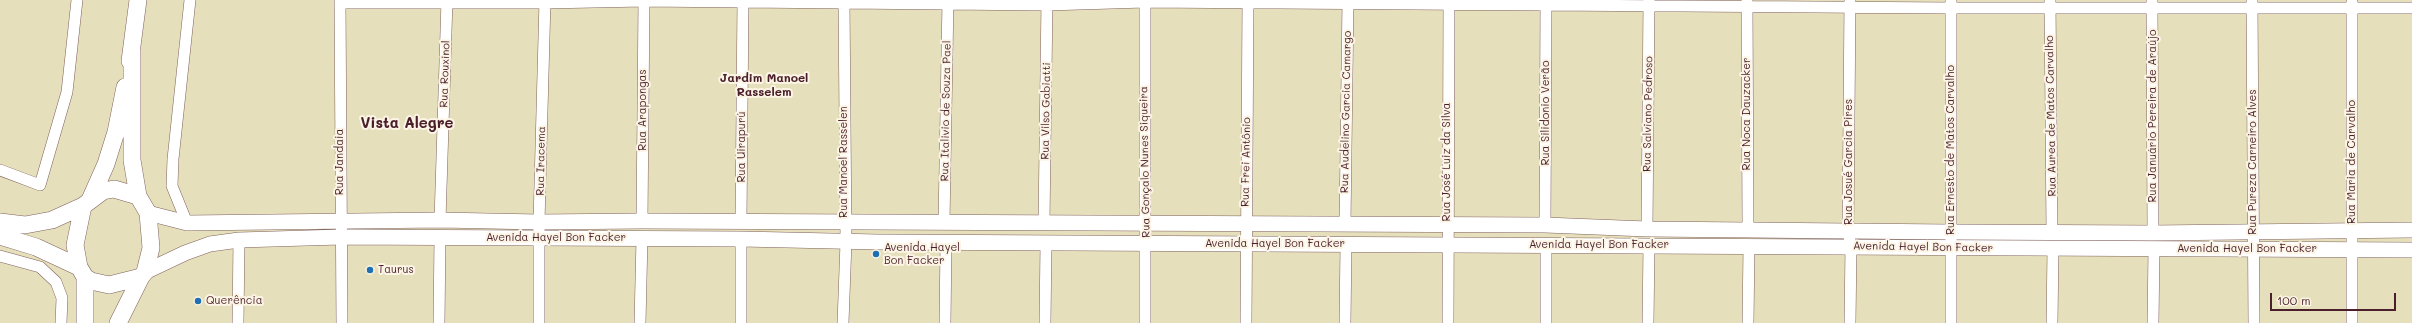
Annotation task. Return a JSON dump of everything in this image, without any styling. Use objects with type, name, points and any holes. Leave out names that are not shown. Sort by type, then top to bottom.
[{"type":"highway","points":[[85,323],[82,272],[75,245],[86,203],[106,164],[116,132],[132,50],[138,0]]},
{"type":"highway","points":[[118,323],[143,275],[152,248],[148,213],[138,196],[132,160],[132,50]]},
{"type":"highway","points":[[0,222],[25,225],[36,224],[86,203],[104,192],[114,189],[138,196]]},
{"type":"highway","points":[[0,236],[36,246],[82,272],[91,281],[109,285],[143,275]]},
{"type":"main road","name":"Avenida Hayel Bon Facker","points":[[148,213],[187,223],[341,220],[539,222],[1044,222],[1545,225],[1647,229],[2153,233],[2412,230]]},
{"type":"main road","name":"Avenida Hayel Bon Facker","points":[[143,275],[185,253],[210,244],[239,240],[341,237],[539,239],[642,238],[946,243],[1851,246],[2053,249],[2154,248],[2412,250]]},
{"type":"street","points":[[0,170],[40,185],[66,92],[77,0]]},
{"type":"street","points":[[187,223],[172,186],[173,159],[190,0]]},
{"type":"street","points":[[340,1],[545,2],[644,0],[743,2],[1248,1],[2352,4],[2412,8]]},
{"type":"street","name":"Rua Arapongas","points":[[642,221],[644,0]]},
{"type":"street","name":"Rua Jandaia","points":[[340,1],[342,323]]},
{"type":"street","name":"Rua Rouxinol","points":[[440,220],[447,1]]},
{"type":"street","name":"Rua Gonçalo Nunes Siqueira","points":[[1145,1],[1145,323]]},
{"type":"street","name":"Rua Frei Antônio","points":[[1246,323],[1248,1]]},
{"type":"street","name":"Rua Iracema","points":[[539,323],[539,222],[545,2]]},
{"type":"street","name":"Rua Uirapurú","points":[[741,221],[743,2]]},
{"type":"street","name":"Rua Manoel Rasselen","points":[[843,323],[846,242],[844,222],[844,2]]},
{"type":"street","name":"Rua Italivio de Souza Pael","points":[[944,222],[948,2]]},
{"type":"street","name":"Rua Vilso Gabiatti","points":[[1044,222],[1047,2]]},
{"type":"street","name":"Rua Audelino Garcia Camargo","points":[[1345,224],[1348,2]]},
{"type":"street","name":"Rua José Luiz da Silva","points":[[1448,323],[1449,245],[1447,225],[1449,2]]},
{"type":"street","name":"Rua Silidonio Verão","points":[[1545,225],[1546,2]]},
{"type":"street","name":"Rua Salviano Pedroso","points":[[1647,229],[1649,3]]},
{"type":"street","name":"Rua Noca Dauzacker","points":[[1747,3],[1748,229]]},
{"type":"street","name":"Rua Josué Garcia Pires","points":[[1850,3],[1848,231],[1851,246],[1850,323]]},
{"type":"street","name":"Rua Ernesto de Matos Carvalho","points":[[1951,4],[1951,323]]},
{"type":"street","name":"Rua Aurea de Matos Carvalho","points":[[2050,4],[2052,232]]},
{"type":"street","name":"Rua Januário Pereira de Araújo","points":[[2152,4],[2153,233]]},
{"type":"street","name":"Rua Pureza Carneiro Alves","points":[[2252,4],[2253,231],[2255,249],[2254,323]]},
{"type":"street","name":"Rua Maria de Carvalho","points":[[2352,4],[2352,323]]},
{"type":"street","points":[[439,323],[440,237]]},
{"type":"street","points":[[640,323],[642,238]]},
{"type":"street","points":[[741,239],[741,323]]},
{"type":"street","points":[[238,323],[239,240]]},
{"type":"street","points":[[945,323],[946,243]]},
{"type":"street","points":[[1045,323],[1046,243]]},
{"type":"street","points":[[1345,323],[1346,244]]},
{"type":"street","points":[[1546,246],[1546,323]]},
{"type":"street","points":[[1648,323],[1649,246]]},
{"type":"street","points":[[1748,323],[1749,246]]},
{"type":"street","points":[[2153,323],[2154,248]]},
{"type":"street","points":[[2052,323],[2053,249]]},
{"type":"street","points":[[0,256],[40,267],[56,282],[62,298],[61,323]]},
{"type":"place","name":"Avenida Hayel Bon Facker","points":[[876,254]]},
{"type":"place","name":"Taurus","points":[[370,270]]},
{"type":"place","name":"Querência","points":[[198,301]]},
{"type":"district","name":"Jardim Manoel Rasselem","points":[[764,85]]},
{"type":"district","name":"Vista Alegre","points":[[407,123]]}]
